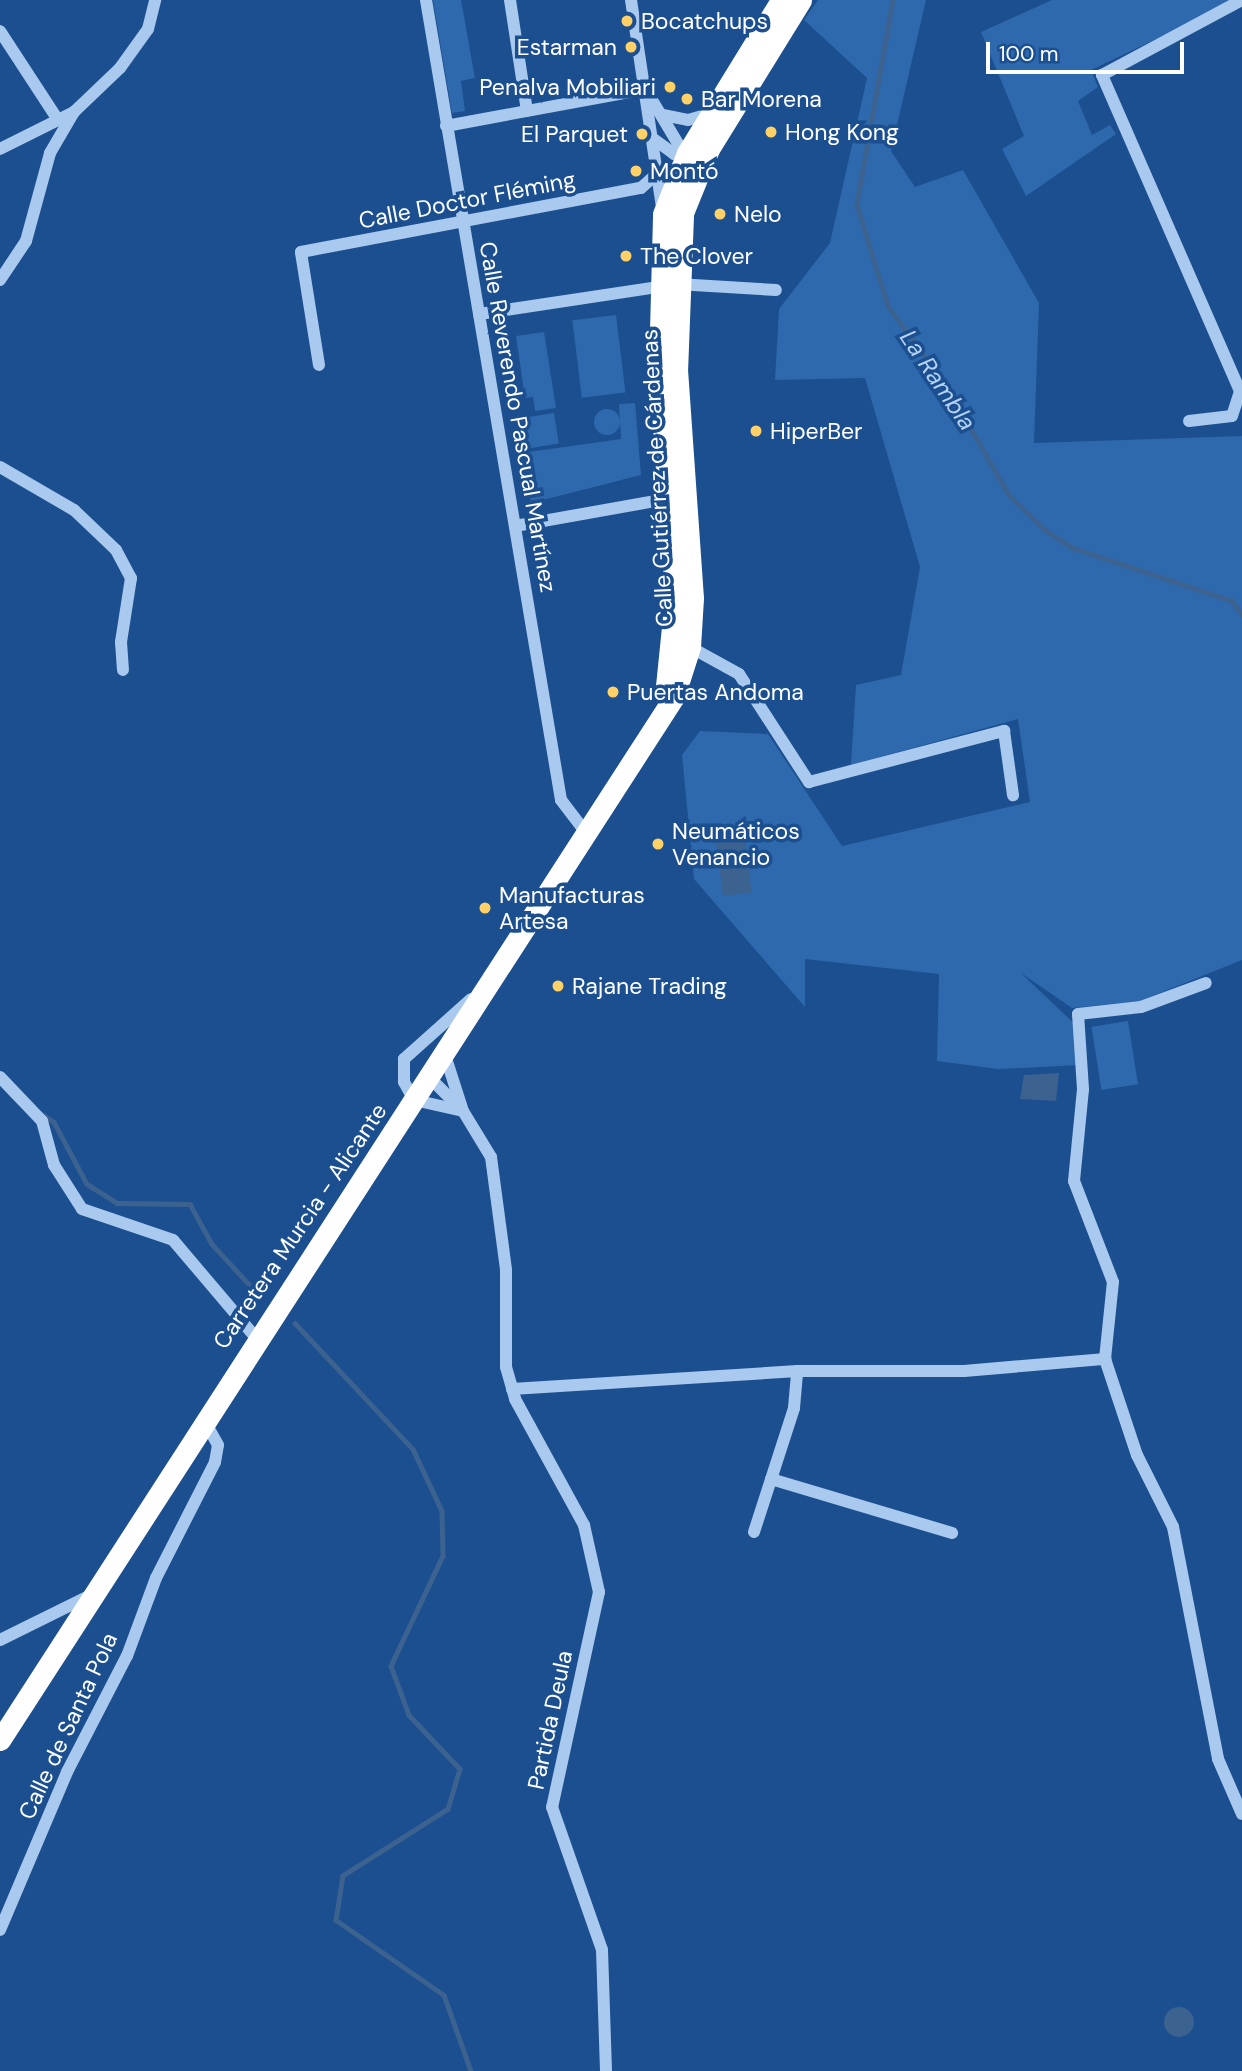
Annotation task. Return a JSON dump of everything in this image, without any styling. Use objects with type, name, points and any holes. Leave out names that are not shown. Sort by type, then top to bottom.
[{"type":"highway","name":"Calle Gutiérrez de Cárdenas","points":[[644,741],[664,696],[674,645],[666,475],[666,286],[673,214],[687,153],[781,0]]},
{"type":"highway","name":"Calle Gutiérrez de Cárdenas","points":[[673,214],[709,149],[801,0]]},
{"type":"highway","name":"Calle Gutiérrez de Cárdenas","points":[[644,741],[674,697],[690,647],[666,286]]},
{"type":"highway","name":"Carretera Murcia - Alicante","points":[[0,1740],[256,1338],[587,834],[644,741]]},
{"type":"street","points":[[0,280],[26,241],[50,153],[74,112],[120,68],[148,29],[155,0]]},
{"type":"street","name":"Calle Reverendo Pascual Martínez","points":[[426,0],[561,800],[587,834]]},
{"type":"street","points":[[510,0],[527,111]]},
{"type":"street","points":[[631,0],[660,171],[673,214]]},
{"type":"street","points":[[1189,421],[1232,415],[1240,391],[1102,75],[1242,0]]},
{"type":"street","points":[[0,31],[58,120]]},
{"type":"street","points":[[446,126],[646,89]]},
{"type":"street","points":[[646,89],[687,153]]},
{"type":"street","points":[[0,149],[74,112]]},
{"type":"street","points":[[663,115],[688,120],[709,114]]},
{"type":"street","points":[[655,140],[674,155],[709,149]]},
{"type":"street","name":"Calle Doctor Fléming","points":[[319,365],[301,252],[641,188],[660,171]]},
{"type":"street","points":[[479,314],[666,286],[776,290]]},
{"type":"street","points":[[0,467],[74,510],[116,550],[131,578],[121,642],[123,670]]},
{"type":"street","points":[[656,501],[666,475]]},
{"type":"street","points":[[515,526],[656,501]]},
{"type":"street","points":[[656,501],[670,522]]},
{"type":"street","points":[[690,647],[739,674],[809,782],[1004,731],[1013,795]]},
{"type":"street","points":[[463,1111],[414,1100],[404,1082],[404,1059],[490,978]]},
{"type":"street","points":[[1206,983],[1141,1007],[1078,1014],[1083,1089],[1074,1181],[1113,1282],[1105,1359],[1137,1455],[1173,1527],[1218,1759],[1242,1814]]},
{"type":"street","name":"Partida Deula","points":[[444,1050],[463,1111]]},
{"type":"street","name":"Partida Deula","points":[[428,1076],[463,1111],[491,1157],[512,1389],[584,1525],[599,1592],[552,1807],[602,1951],[606,2071]]},
{"type":"street","points":[[0,1077],[42,1121],[54,1165],[82,1209],[173,1240],[256,1338]]},
{"type":"street","points":[[512,1389],[797,1371],[964,1371],[1105,1359]]},
{"type":"street","points":[[754,1532],[794,1408],[797,1371]]},
{"type":"street","name":"Calle de Santa Pola","points":[[0,1930],[156,1578],[215,1462],[218,1445],[204,1420]]},
{"type":"street","points":[[771,1479],[952,1533]]},
{"type":"street","points":[[0,1640],[93,1595]]},
{"type":"shaded area","points":[[433,0],[461,0],[475,78],[461,81],[465,111],[452,113]]},
{"type":"shaded area","points":[[818,0],[926,0],[891,151],[915,187],[963,170],[1039,303],[1034,443],[1242,436],[1242,960],[1140,1001],[1072,1008],[1021,973],[1083,1032],[1082,1065],[998,1069],[937,1061],[939,974],[805,959],[805,1007],[694,879],[682,755],[700,731],[768,734],[842,846],[1030,802],[1018,719],[851,765],[856,685],[901,675],[920,567],[865,378],[775,380],[779,309],[830,243],[867,78],[804,20]]},
{"type":"shaded area","points":[[1052,0],[1238,0],[1091,70],[1098,87],[1078,101],[1092,135],[1110,125],[1116,134],[1026,196],[1002,149],[1024,136],[981,32]]},
{"type":"shaded area","points":[[616,315],[626,392],[582,398],[572,320]]},
{"type":"shaded area","points":[[544,332],[556,408],[535,411],[533,397],[525,398],[516,336]]},
{"type":"shaded area","points":[[635,403],[641,475],[531,503],[522,453],[621,439],[619,404]]},
{"type":"shaded area","points":[[607,409],[616,413],[620,422],[616,431],[607,435],[598,431],[594,422],[598,413]]},
{"type":"shaded area","points":[[554,413],[559,444],[522,449],[517,419]]},
{"type":"shaded area","points":[[745,838],[752,893],[723,896],[716,842]]},
{"type":"shaded area","points":[[1128,1021],[1138,1084],[1101,1090],[1091,1027]]},
{"type":"shaded area","points":[[1059,1073],[1056,1101],[1020,1099],[1024,1075]]},
{"type":"shaded area","points":[[1179,2007],[1190,2011],[1194,2022],[1190,2033],[1179,2037],[1168,2033],[1164,2022],[1168,2011]]},
{"type":"waterway","name":"La Rambla","points":[[893,0],[857,205],[888,306],[947,387],[1009,495],[1045,530],[1073,548],[1232,601],[1242,615]]},
{"type":"waterway","points":[[42,1114],[54,1122],[87,1184],[117,1203],[190,1204],[212,1244],[258,1294]]},
{"type":"waterway","points":[[295,1323],[413,1449],[442,1511],[443,1556],[391,1666],[409,1715],[460,1769],[448,1809],[343,1876],[336,1920],[444,1995],[471,2071]]},
{"type":"place","name":"Bocatchups","points":[[627,21]]},
{"type":"place","name":"Estarman","points":[[631,47]]},
{"type":"place","name":"Penalva Mobiliari","points":[[670,87]]},
{"type":"place","name":"Bar Morena","points":[[687,99]]},
{"type":"place","name":"Hong Kong","points":[[771,132]]},
{"type":"place","name":"El Parquet","points":[[642,134]]},
{"type":"place","name":"Montó","points":[[636,171]]},
{"type":"place","name":"Nelo","points":[[720,214]]},
{"type":"place","name":"The Clover","points":[[626,256]]},
{"type":"place","name":"HiperBer","points":[[756,431]]},
{"type":"place","name":"Puertas Andoma","points":[[613,692]]},
{"type":"place","name":"Neumáticos Venancio","points":[[658,844]]},
{"type":"place","name":"Manufacturas Artesa","points":[[485,908]]},
{"type":"place","name":"Rajane Trading","points":[[558,986]]}]
